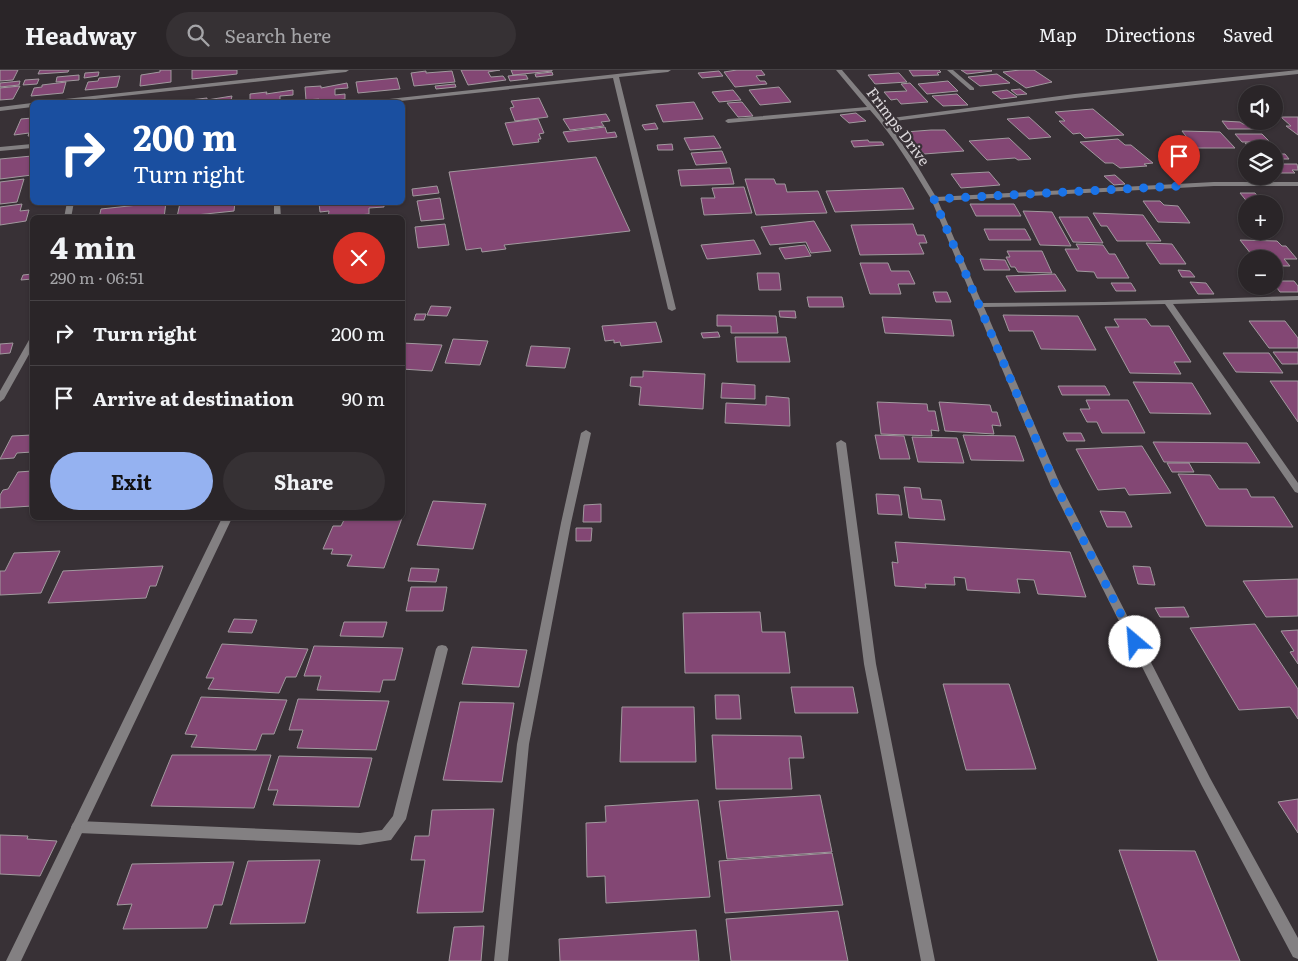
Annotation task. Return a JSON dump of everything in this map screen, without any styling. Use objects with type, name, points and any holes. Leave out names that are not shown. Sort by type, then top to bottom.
[{"type":"street","points":[[254,70],[254,80]]},
{"type":"street","points":[[74,100],[346,70]]},
{"type":"street","points":[[399,100],[668,70]]},
{"type":"street","name":"Frimps Drive","points":[[839,70],[883,121],[916,167],[934,199],[1055,484],[1206,782],[1298,952]]},
{"type":"street","points":[[950,70],[972,89]]},
{"type":"street","points":[[883,121],[1074,96],[1292,72]]},
{"type":"street","points":[[616,77],[672,309]]},
{"type":"street","points":[[0,109],[30,105]]},
{"type":"street","points":[[728,121],[871,108]]},
{"type":"street","points":[[0,149],[30,146]]},
{"type":"street","points":[[934,199],[1214,184],[1298,184]]},
{"type":"street","points":[[978,305],[1298,298]]},
{"type":"street","points":[[1167,302],[1298,490]]},
{"type":"street","points":[[0,399],[30,346]]},
{"type":"street","points":[[502,961],[523,744],[566,524],[586,433]]},
{"type":"street","points":[[841,443],[870,664],[928,961]]},
{"type":"street","points":[[12,961],[227,520]]},
{"type":"street","points":[[78,826],[360,839],[386,836],[399,819],[442,649]]},
{"type":"building","points":[[0,70],[18,70],[13,80],[0,81]]},
{"type":"building","points":[[40,70],[69,70],[68,72],[38,74]]},
{"type":"building","points":[[160,70],[171,70],[171,82],[140,86],[141,75],[160,72]]},
{"type":"building","points":[[192,70],[237,70],[237,74],[192,79]]},
{"type":"building","points":[[461,70],[500,70],[488,72],[491,77],[503,76],[506,80],[468,85]]},
{"type":"building","points":[[511,70],[552,70],[552,71],[513,75]]},
{"type":"building","points":[[761,70],[765,75],[756,76],[760,81],[765,81],[767,84],[735,87],[724,72]]},
{"type":"building","points":[[909,70],[939,70],[941,72],[937,73],[939,75],[913,76]]},
{"type":"building","points":[[961,70],[991,70],[992,71],[967,74]]},
{"type":"building","points":[[1034,70],[1052,82],[1026,88],[1003,72]]},
{"type":"building","points":[[426,71],[426,73],[452,71],[455,82],[414,86],[411,73]]},
{"type":"building","points":[[719,71],[723,76],[702,78],[698,73]]},
{"type":"building","points":[[99,72],[98,76],[84,78],[85,73]]},
{"type":"building","points":[[552,72],[553,75],[536,77],[535,74]]},
{"type":"building","points":[[899,73],[907,82],[875,84],[868,75]]},
{"type":"building","points":[[997,74],[1010,83],[980,86],[968,77]]},
{"type":"building","points":[[79,75],[79,80],[56,82],[57,77]]},
{"type":"building","points":[[526,75],[528,79],[510,81],[508,76]]},
{"type":"building","points":[[120,76],[117,87],[85,90],[88,82],[98,81],[99,78]]},
{"type":"building","points":[[397,78],[400,89],[358,93],[356,82]]},
{"type":"building","points":[[39,79],[37,84],[23,85],[25,80]]},
{"type":"building","points":[[20,81],[19,85],[0,87],[0,83]]},
{"type":"building","points":[[948,81],[958,91],[927,94],[918,84]]},
{"type":"building","points":[[66,82],[63,93],[31,96],[34,88]]},
{"type":"building","points":[[347,83],[348,88],[335,89],[335,95],[345,94],[345,99],[306,100],[305,87],[321,86],[321,88]]},
{"type":"building","points":[[910,83],[928,102],[901,104],[897,99],[891,100],[884,92],[907,91],[901,84]]},
{"type":"building","points":[[455,84],[456,87],[436,89],[435,86]]},
{"type":"building","points":[[20,86],[13,99],[0,100],[0,88]]},
{"type":"building","points":[[779,87],[791,102],[760,105],[749,90]]},
{"type":"building","points":[[1020,89],[1027,94],[1017,95],[1011,90]]},
{"type":"building","points":[[293,90],[293,95],[280,96],[280,100],[250,100],[250,94]]},
{"type":"building","points":[[733,90],[741,100],[719,102],[712,92]]},
{"type":"building","points":[[1007,90],[1017,97],[1001,99],[992,92]]},
{"type":"building","points":[[957,94],[968,105],[943,106],[932,96]]},
{"type":"building","points":[[232,96],[231,100],[207,100]]},
{"type":"building","points":[[207,98],[207,100],[190,100]]},
{"type":"building","points":[[539,98],[548,117],[515,121],[510,108],[514,107],[511,101]]},
{"type":"building","points":[[694,102],[703,119],[663,122],[656,105]]},
{"type":"building","points":[[742,102],[753,116],[738,117],[727,103]]},
{"type":"building","points":[[1093,109],[1124,135],[1085,138],[1080,133],[1073,134],[1059,121],[1065,121],[1055,112]]},
{"type":"building","points":[[856,113],[866,121],[849,123],[840,115]]},
{"type":"building","points":[[606,114],[610,121],[601,122],[604,126],[570,130],[563,119]]},
{"type":"building","points":[[1029,117],[1051,137],[1029,139],[1007,119]]},
{"type":"building","points":[[1283,117],[1298,117],[1298,135],[1286,126],[1291,126]]},
{"type":"building","points":[[30,118],[30,136],[28,136],[29,133],[14,135],[21,119]]},
{"type":"building","points":[[538,119],[544,133],[539,134],[541,139],[538,139],[539,142],[513,145],[505,123]]},
{"type":"building","points":[[1222,121],[1238,122],[1238,129],[1228,129]]},
{"type":"building","points":[[655,123],[658,129],[645,130],[642,125]]},
{"type":"building","points":[[605,127],[607,133],[615,132],[617,137],[568,142],[563,132]]},
{"type":"building","points":[[945,130],[964,151],[924,154],[905,132]]},
{"type":"building","points":[[1182,131],[1220,132],[1235,148],[1195,148]]},
{"type":"building","points":[[1235,134],[1262,134],[1268,140],[1240,140]]},
{"type":"building","points":[[714,136],[721,148],[690,150],[684,138]]},
{"type":"building","points":[[1009,138],[1031,159],[987,160],[969,141]]},
{"type":"building","points":[[1118,139],[1125,145],[1131,145],[1153,163],[1144,164],[1147,166],[1120,168],[1113,163],[1105,163],[1080,142]]},
{"type":"building","points":[[868,140],[869,142],[882,142],[884,145],[854,147],[851,141]]},
{"type":"building","points":[[672,144],[673,150],[658,150],[657,145]]},
{"type":"building","points":[[722,151],[727,163],[696,165],[691,153]]},
{"type":"building","points":[[1283,154],[1285,154],[1289,159],[1283,159]]},
{"type":"building","points":[[30,156],[30,175],[0,179],[0,159]]},
{"type":"building","points":[[596,157],[630,231],[504,245],[506,249],[482,252],[481,248],[466,250],[449,172]]},
{"type":"building","points":[[1283,164],[1297,164],[1298,170],[1292,170],[1295,173],[1283,173]]},
{"type":"building","points":[[730,168],[734,184],[681,186],[678,170]]},
{"type":"building","points":[[989,172],[1000,185],[961,188],[951,174]]},
{"type":"building","points":[[1115,175],[1125,184],[1114,185],[1104,176]]},
{"type":"building","points":[[24,179],[17,202],[0,204],[0,182]]},
{"type":"building","points":[[745,179],[774,179],[776,184],[785,184],[787,192],[818,191],[827,213],[756,215]]},
{"type":"building","points":[[437,186],[439,193],[413,196],[412,189]]},
{"type":"building","points":[[744,187],[752,213],[704,215],[701,198],[715,198],[712,188]]},
{"type":"building","points":[[903,188],[914,209],[835,212],[826,191]]},
{"type":"building","points":[[1240,193],[1255,193],[1257,195],[1242,195]]},
{"type":"building","points":[[440,198],[444,219],[421,221],[417,201]]},
{"type":"building","points":[[1143,201],[1160,201],[1164,205],[1178,206],[1190,223],[1158,222]]},
{"type":"building","points":[[22,204],[20,211],[29,210],[26,221],[0,225],[0,207]]},
{"type":"building","points":[[970,204],[1014,204],[1021,216],[976,216]]},
{"type":"building","points":[[138,205],[166,205],[164,215],[100,215],[101,209]]},
{"type":"building","points":[[180,205],[235,205],[234,211],[177,215]]},
{"type":"building","points":[[319,205],[384,205],[384,207],[369,208],[369,214],[328,215],[329,211],[320,212]]},
{"type":"building","points":[[1023,211],[1052,212],[1071,246],[1040,245]]},
{"type":"building","points":[[1093,213],[1143,215],[1161,241],[1117,241],[1107,226],[1101,226]]},
{"type":"building","points":[[1059,217],[1088,217],[1103,243],[1073,242]]},
{"type":"building","points":[[814,221],[831,251],[811,253],[806,242],[770,245],[761,227]]},
{"type":"building","points":[[445,224],[449,245],[418,248],[415,227]]},
{"type":"building","points":[[913,224],[917,235],[924,235],[927,243],[919,243],[924,254],[860,255],[851,225]]},
{"type":"building","points":[[984,229],[1025,229],[1031,240],[989,240]]},
{"type":"building","points":[[754,240],[761,254],[707,259],[701,245]]},
{"type":"building","points":[[1240,240],[1277,241],[1282,246],[1286,246],[1297,259],[1284,259],[1290,266],[1283,266],[1283,250],[1248,250]]},
{"type":"building","points":[[1146,243],[1172,244],[1186,264],[1160,264]]},
{"type":"building","points":[[1076,244],[1103,245],[1109,254],[1115,254],[1129,278],[1097,278],[1094,272],[1077,271],[1065,249],[1079,249]]},
{"type":"building","points":[[805,245],[811,256],[785,259],[779,248]]},
{"type":"building","points":[[1007,251],[1042,251],[1052,273],[1018,272],[1015,267],[1011,267],[1006,257],[1010,257]]},
{"type":"building","points":[[980,259],[1005,260],[1010,270],[984,270]]},
{"type":"building","points":[[860,263],[888,263],[891,271],[909,271],[915,284],[898,284],[901,294],[870,294]]},
{"type":"building","points":[[1178,270],[1190,271],[1195,277],[1182,277]]},
{"type":"building","points":[[757,273],[779,273],[781,290],[759,290]]},
{"type":"building","points":[[30,274],[30,279],[21,280],[23,275]]},
{"type":"building","points":[[1055,274],[1066,291],[1015,292],[1006,276]]},
{"type":"building","points":[[1283,281],[1294,281],[1298,286],[1298,292],[1283,292]]},
{"type":"building","points":[[1190,282],[1206,283],[1214,294],[1198,294]]},
{"type":"building","points":[[1111,283],[1131,283],[1136,291],[1116,291]]},
{"type":"building","points":[[933,292],[947,292],[951,302],[936,302]]},
{"type":"building","points":[[807,297],[842,297],[844,307],[809,307]]},
{"type":"building","points":[[431,306],[451,307],[447,316],[427,315]]},
{"type":"building","points":[[779,311],[795,311],[796,318],[780,317]]},
{"type":"building","points":[[416,314],[426,314],[424,320],[414,320]]},
{"type":"building","points":[[717,315],[776,316],[778,333],[731,333],[731,326],[717,326]]},
{"type":"building","points":[[1003,315],[1078,316],[1096,350],[1041,349],[1033,331],[1009,331]]},
{"type":"building","points":[[882,317],[951,320],[954,336],[885,333]]},
{"type":"building","points":[[1114,319],[1146,319],[1151,326],[1169,326],[1191,362],[1174,362],[1181,374],[1130,373],[1105,327],[1119,327]]},
{"type":"building","points":[[1249,321],[1285,321],[1298,338],[1298,348],[1269,348]]},
{"type":"building","points":[[656,322],[662,342],[621,346],[620,342],[614,343],[614,340],[605,341],[602,326]]},
{"type":"building","points":[[718,332],[720,337],[703,338],[701,333]]},
{"type":"building","points":[[735,337],[786,337],[790,362],[737,362]]},
{"type":"building","points":[[453,339],[488,341],[480,365],[445,363]]},
{"type":"building","points":[[13,343],[10,353],[0,354],[0,344]]},
{"type":"building","points":[[405,343],[442,345],[432,371],[405,369]]},
{"type":"building","points":[[531,346],[570,348],[565,368],[526,366]]},
{"type":"building","points":[[1273,352],[1298,352],[1298,364],[1282,364]]},
{"type":"building","points":[[1223,353],[1269,353],[1283,373],[1236,372]]},
{"type":"building","points":[[643,371],[705,374],[703,409],[639,405],[641,387],[630,386],[631,377],[643,377]]},
{"type":"building","points":[[1270,381],[1298,381],[1298,422]]},
{"type":"building","points":[[1133,382],[1192,383],[1211,414],[1150,413]]},
{"type":"building","points":[[722,383],[755,385],[755,399],[721,398]]},
{"type":"building","points":[[1058,386],[1105,386],[1110,395],[1062,395]]},
{"type":"building","points":[[766,396],[789,398],[790,426],[725,423],[726,403],[766,405]]},
{"type":"building","points":[[1086,400],[1128,400],[1145,433],[1102,433],[1097,422],[1087,422],[1080,409],[1090,409]]},
{"type":"building","points":[[877,402],[927,404],[928,411],[935,411],[939,431],[931,430],[932,436],[881,434]]},
{"type":"building","points":[[939,402],[990,405],[992,412],[997,412],[1001,426],[992,425],[994,434],[945,431]]},
{"type":"building","points":[[1063,433],[1081,433],[1085,441],[1067,441]]},
{"type":"building","points":[[30,435],[30,452],[17,453],[14,458],[0,459],[12,436]]},
{"type":"building","points":[[875,435],[904,436],[910,459],[880,459]]},
{"type":"building","points":[[963,435],[1015,436],[1024,461],[971,460]]},
{"type":"building","points":[[912,437],[957,438],[964,463],[918,462]]},
{"type":"building","points":[[1153,442],[1247,443],[1260,463],[1164,462]]},
{"type":"building","points":[[1142,446],[1171,493],[1129,495],[1125,488],[1098,490],[1076,449]]},
{"type":"building","points":[[1167,463],[1189,463],[1194,472],[1172,472]]},
{"type":"building","points":[[30,471],[30,506],[0,508],[0,495],[3,490],[8,489],[18,472]]},
{"type":"building","points":[[1178,474],[1210,475],[1219,489],[1247,489],[1251,497],[1274,497],[1293,527],[1206,526]]},
{"type":"building","points":[[904,487],[920,488],[922,499],[941,500],[945,520],[909,518]]},
{"type":"building","points":[[876,494],[899,495],[902,515],[878,514]]},
{"type":"building","points":[[433,501],[486,504],[473,549],[417,545]]},
{"type":"building","points":[[601,504],[601,522],[583,522],[584,505]]},
{"type":"building","points":[[1100,511],[1125,512],[1132,527],[1107,527]]},
{"type":"building","points":[[344,520],[401,520],[384,568],[347,566],[352,555],[331,554],[333,549],[323,549],[333,526],[341,526]]},
{"type":"building","points":[[576,528],[592,528],[591,541],[576,541]]},
{"type":"building","points":[[895,542],[1070,552],[1086,597],[1038,594],[1034,580],[1017,579],[1020,593],[967,590],[965,578],[954,577],[955,585],[925,584],[926,588],[895,586],[892,562],[898,563]]},
{"type":"building","points":[[60,551],[41,593],[0,595],[0,571],[5,571],[14,553]]},
{"type":"building","points":[[163,566],[156,586],[150,586],[146,598],[48,603],[63,571]]},
{"type":"building","points":[[1133,566],[1150,567],[1155,585],[1138,584]]},
{"type":"building","points":[[411,568],[439,569],[436,582],[408,581]]},
{"type":"building","points":[[1298,579],[1298,616],[1266,617],[1243,581]]},
{"type":"building","points":[[411,587],[447,587],[443,611],[406,611]]},
{"type":"building","points":[[1184,607],[1189,617],[1160,617],[1155,608]]},
{"type":"building","points":[[760,612],[762,632],[785,632],[790,673],[685,673],[683,613]]},
{"type":"building","points":[[234,619],[257,620],[252,633],[228,632]]},
{"type":"building","points":[[344,622],[387,622],[383,637],[340,636]]},
{"type":"building","points":[[1255,624],[1298,689],[1298,719],[1290,707],[1239,710],[1190,628]]},
{"type":"building","points":[[1298,630],[1298,664],[1290,652],[1294,651],[1281,631]]},
{"type":"building","points":[[222,644],[308,649],[296,677],[286,677],[279,693],[208,689],[214,678],[206,678]]},
{"type":"building","points":[[314,646],[403,648],[395,680],[383,680],[380,692],[317,690],[321,676],[304,676]]},
{"type":"building","points":[[472,647],[527,650],[519,687],[462,684]]},
{"type":"building","points":[[943,684],[1009,684],[1036,769],[966,770]]},
{"type":"building","points":[[791,687],[853,687],[858,713],[795,713]]},
{"type":"building","points":[[715,695],[739,695],[741,719],[716,719]]},
{"type":"building","points":[[201,697],[287,700],[274,734],[262,734],[256,750],[191,747],[197,735],[185,734]]},
{"type":"building","points":[[298,699],[389,701],[376,750],[297,748],[303,730],[289,730]]},
{"type":"building","points":[[460,702],[514,703],[502,782],[443,780]]},
{"type":"building","points":[[622,707],[694,707],[696,762],[620,762]]},
{"type":"building","points":[[712,735],[801,736],[804,758],[789,758],[792,789],[716,789]]},
{"type":"building","points":[[172,755],[271,755],[254,808],[151,806]]},
{"type":"building","points":[[279,756],[372,758],[359,807],[273,805],[278,790],[268,790]]},
{"type":"building","points":[[820,795],[832,852],[727,859],[719,801]]},
{"type":"building","points":[[1298,799],[1298,833],[1278,802]]},
{"type":"building","points":[[698,800],[710,897],[606,903],[605,876],[587,877],[586,823],[606,822],[605,806]]},
{"type":"building","points":[[494,809],[483,912],[417,913],[425,860],[411,860],[415,836],[429,836],[432,810]]},
{"type":"building","points":[[0,835],[28,836],[27,839],[57,841],[40,876],[0,874]]},
{"type":"building","points":[[1119,850],[1195,851],[1240,961],[1158,961]]},
{"type":"building","points":[[832,853],[843,905],[725,913],[719,861]]},
{"type":"building","points":[[320,860],[305,923],[230,924],[248,861]]},
{"type":"building","points":[[234,862],[222,905],[214,905],[207,928],[123,929],[132,904],[117,905],[132,864]]},
{"type":"building","points":[[838,911],[848,961],[731,961],[726,919]]},
{"type":"building","points":[[484,926],[481,961],[449,961],[454,927]]},
{"type":"building","points":[[696,930],[699,961],[560,961],[559,939]]},
{"type":"route","points":[[1135,642],[1055,484],[934,199],[1179,186]]}]
